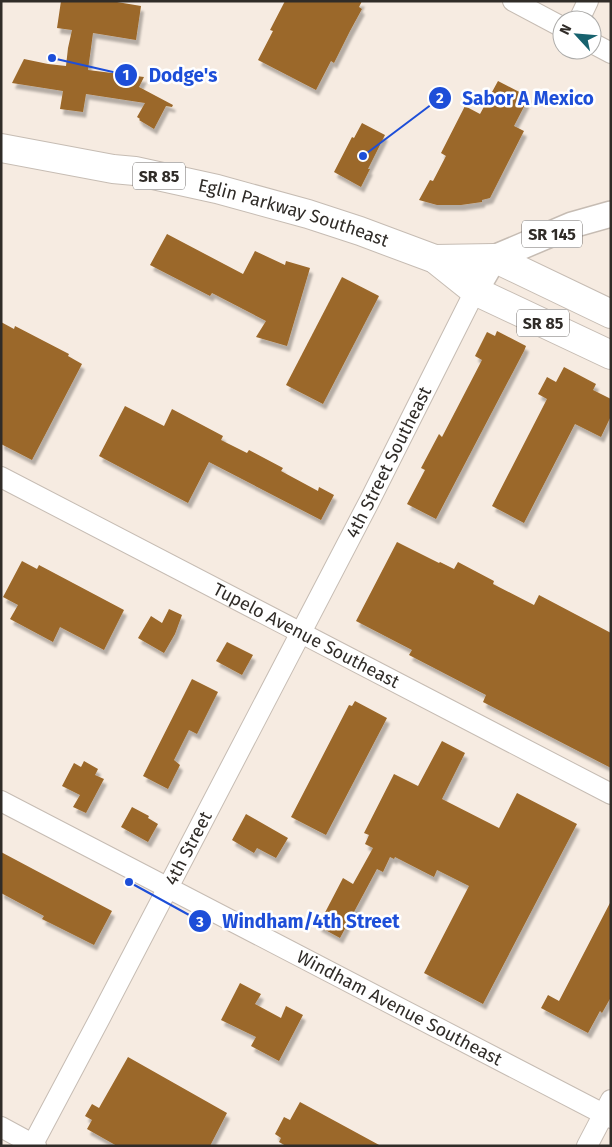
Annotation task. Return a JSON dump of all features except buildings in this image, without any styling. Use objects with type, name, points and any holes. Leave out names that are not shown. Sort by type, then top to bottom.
[{"type":"highway","name":"Eglin Parkway Southeast","points":[[1,148],[113,169],[135,171],[217,189],[308,214],[435,259],[475,291],[611,355]]},
{"type":"highway","name":"Eglin Parkway Southeast","points":[[435,259],[494,258],[611,314]]},
{"type":"main road","name":"SR 145","points":[[494,258],[572,225],[611,214]]},
{"type":"main road","points":[[475,291],[494,258]]},
{"type":"street","points":[[513,1],[552,22]]},
{"type":"street","name":"4th Street Southeast","points":[[300,633],[475,291]]},
{"type":"street","name":"Tupelo Avenue Southeast","points":[[1,477],[611,794]]},
{"type":"street","name":"4th Street","points":[[34,1145],[300,633]]},
{"type":"street","name":"Windham Avenue Southeast","points":[[1,801],[167,888],[608,1111]]},
{"type":"street","points":[[587,1146],[608,1111]]},
{"type":"street","points":[[1,1127],[34,1145]]},
{"type":"place","name":"Dodge's","points":[[52,58]]},
{"type":"place","name":"Sabor A Mexico","points":[[363,156]]},
{"type":"place","name":"Windham/4th Street","points":[[129,882]]}]
